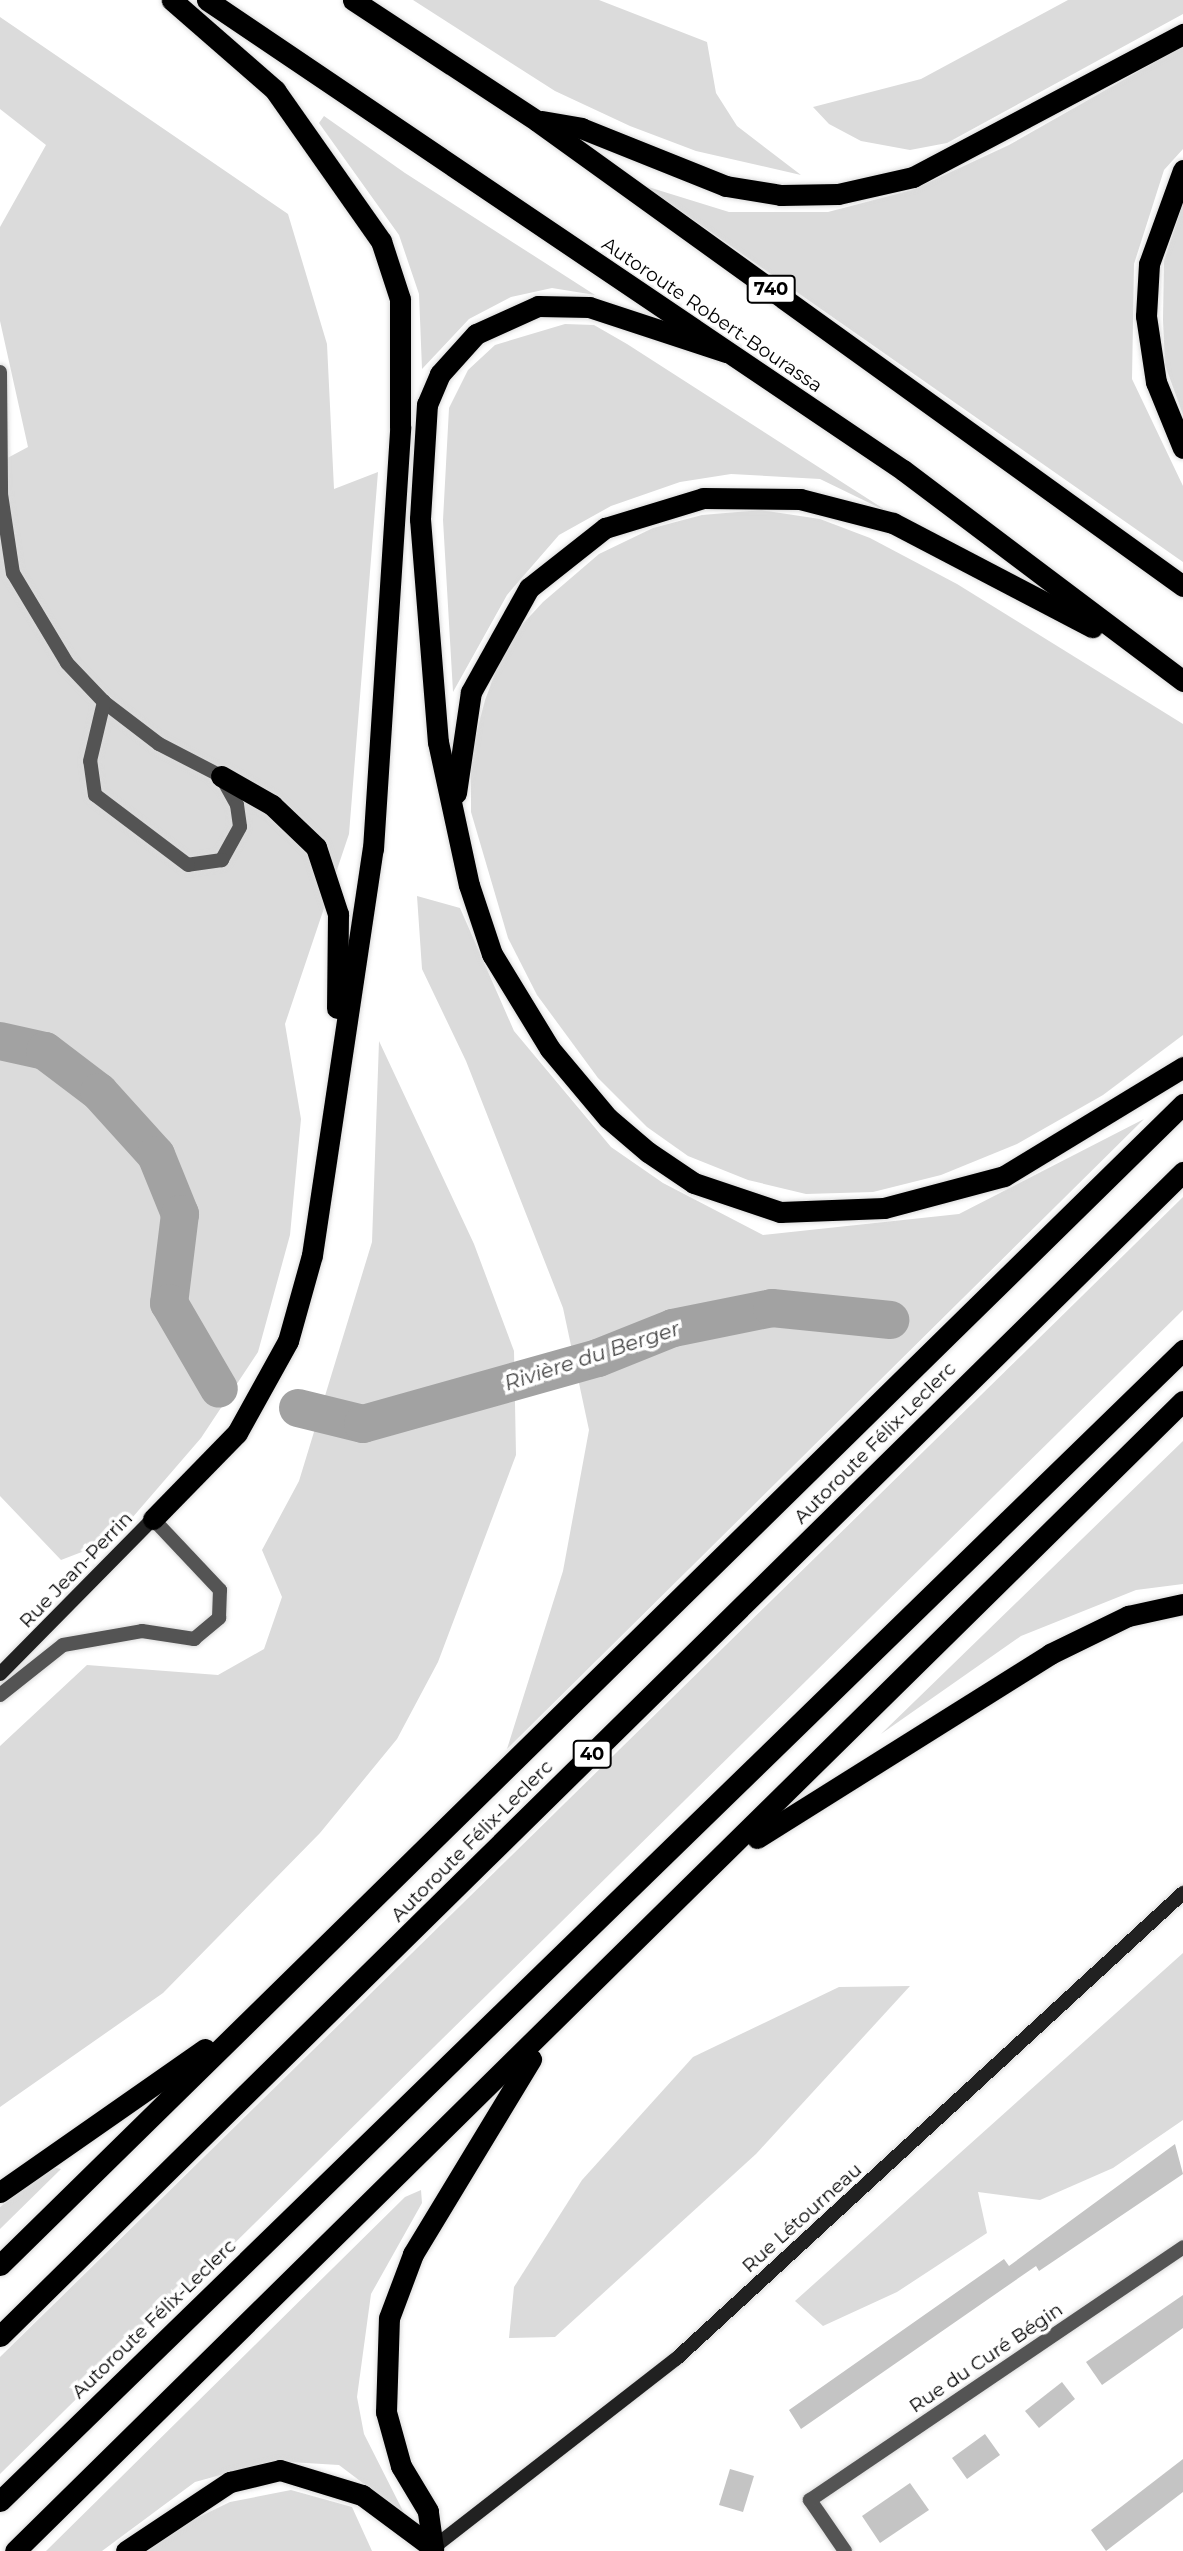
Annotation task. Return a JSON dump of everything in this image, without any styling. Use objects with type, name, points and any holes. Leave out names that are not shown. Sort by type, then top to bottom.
[{"type":"highway","points":[[153,1519],[237,1433],[288,1341],[312,1255],[373,849],[400,440],[400,299],[381,241],[275,90],[172,0]]},
{"type":"highway","name":"Autoroute Robert-Bourassa","points":[[207,0],[903,470],[1183,681]]},
{"type":"highway","name":"740","points":[[353,0],[537,121],[1183,586]]},
{"type":"highway","points":[[537,121],[581,128],[726,186],[781,195],[838,194],[913,177],[1183,34]]},
{"type":"highway","points":[[1183,170],[1149,264],[1146,316],[1156,382],[1183,448]]},
{"type":"highway","points":[[726,352],[619,314],[557,304],[518,312],[476,334],[440,374],[421,438],[420,519],[428,666],[453,816],[492,954],[550,1049],[608,1118],[694,1183],[780,1212],[884,1208],[1004,1176],[1143,1097],[1183,1067]]},
{"type":"highway","points":[[453,816],[471,692],[529,588],[605,528],[703,498],[800,499],[893,523],[1144,654]]},
{"type":"highway","points":[[221,776],[298,825],[316,848],[338,914],[332,1127]]},
{"type":"highway","points":[[0,2265],[1183,1104]]},
{"type":"highway","name":"Autoroute Félix-Leclerc","points":[[0,2336],[1183,1171]]},
{"type":"highway","name":"Autoroute Félix-Leclerc","points":[[0,2501],[1183,1350]]},
{"type":"highway","points":[[15,2551],[720,1862],[1183,1401]]},
{"type":"highway","points":[[720,1862],[1050,1654],[1128,1616],[1183,1604]]},
{"type":"highway","points":[[0,2192],[255,2014]]},
{"type":"highway","points":[[431,2549],[428,2511],[401,2466],[386,2412],[382,2365],[389,2318],[413,2254],[553,2025]]},
{"type":"highway","points":[[126,2551],[230,2482],[280,2470],[362,2495],[431,2549]]},
{"type":"street","points":[[0,373],[1,494],[13,573],[67,663],[104,702],[159,744],[221,776],[237,805],[235,845],[222,860],[188,865],[95,795],[90,761],[104,702]]},
{"type":"street","name":"Rue Jean-Perrin","points":[[0,1674],[153,1519],[194,1556],[219,1590],[219,1618],[194,1639],[142,1631],[62,1645],[0,1695]]},
{"type":"street","name":"Rue Létourneau","points":[[431,2549],[676,2359],[1183,1894]]},
{"type":"street","name":"Rue du Curé Bégin","points":[[845,2551],[810,2500],[1183,2247]]},
{"type":"shaded area","points":[[413,0],[599,0],[707,42],[716,93],[737,126],[801,175],[696,151],[630,126],[555,91]]},
{"type":"shaded area","points":[[1068,0],[1183,0],[1183,14],[947,143],[910,150],[861,141],[829,124],[813,107],[921,79]]},
{"type":"shaded area","points":[[0,17],[288,214],[327,344],[334,489],[378,472],[349,834],[285,1024],[301,1119],[290,1235],[258,1352],[201,1438],[113,1540],[61,1560],[0,1496],[0,462],[28,447],[0,321],[0,227],[46,145],[0,109]]},
{"type":"shaded area","points":[[1183,46],[1183,149],[1164,170],[1134,264],[1132,379],[1183,486],[1183,562],[645,186],[729,212],[828,212],[912,190],[1009,145]]},
{"type":"shaded area","points":[[324,116],[405,173],[595,295],[552,288],[511,297],[469,319],[422,369],[419,294],[399,235],[319,123]]},
{"type":"shaded area","points":[[1183,203],[1183,415],[1165,365],[1163,320],[1164,261]]},
{"type":"shaded area","points":[[565,324],[594,325],[627,344],[890,513],[820,479],[731,474],[680,482],[611,506],[559,535],[507,595],[453,692],[443,520],[449,408],[468,370],[495,345]]},
{"type":"shaded area","points":[[761,510],[820,519],[870,538],[957,584],[1183,724],[1183,1035],[1103,1095],[1017,1144],[941,1175],[873,1192],[806,1194],[748,1180],[688,1156],[647,1127],[598,1078],[537,995],[508,938],[471,812],[471,754],[485,700],[507,641],[543,602],[599,554],[653,528],[702,515]]},
{"type":"shaded area","points":[[417,896],[460,908],[514,1031],[611,1147],[663,1183],[763,1235],[959,1214],[1144,1119],[507,1749],[563,1571],[589,1430],[563,1308],[466,1061],[422,969]]},
{"type":"shaded area","points":[[379,1041],[474,1244],[514,1351],[516,1455],[438,1662],[397,1739],[320,1833],[163,1993],[0,2107],[0,1746],[87,1665],[218,1675],[264,1649],[282,1597],[262,1550],[299,1481],[372,1242]]},
{"type":"shaded area","points":[[1183,1197],[1183,1310],[0,2474],[0,2357]]},
{"type":"shaded area","points":[[1183,1441],[1183,1584],[1136,1590],[1021,1636],[881,1734]]},
{"type":"shaded area","points":[[1183,1953],[1183,2120],[1113,2168],[1040,2200],[978,2192],[987,2233],[897,2292],[823,2326],[795,2301]]},
{"type":"shaded area","points":[[910,1986],[756,2154],[555,2337],[509,2338],[514,2287],[582,2180],[693,2057],[839,1987]]},
{"type":"shaded area","points":[[52,2167],[61,2169],[0,2229],[0,2207]]},
{"type":"shaded area","points":[[421,2190],[422,2203],[371,2294],[357,2397],[364,2434],[405,2515],[339,2465],[272,2461],[195,2482],[102,2551],[46,2551],[405,2197]]},
{"type":"shaded area","points":[[291,2490],[352,2507],[372,2551],[146,2551],[170,2531],[230,2502]]},
{"type":"building","points":[[1175,2144],[1183,2174],[1039,2271],[1036,2266],[801,2429],[789,2410],[1004,2259],[1009,2266]]},
{"type":"building","points":[[1183,2295],[1183,2328],[1102,2385],[1086,2362]]},
{"type":"building","points":[[1062,2382],[1075,2399],[1039,2428],[1025,2411]]},
{"type":"building","points":[[985,2434],[1000,2455],[967,2479],[952,2458]]},
{"type":"building","points":[[1183,2459],[1183,2492],[1106,2551],[1091,2530]]},
{"type":"building","points":[[730,2469],[754,2476],[743,2512],[719,2505]]},
{"type":"building","points":[[910,2483],[929,2510],[880,2543],[862,2516]]},
{"type":"waterway","name":"Rivière du Berger","points":[[0,1041],[45,1051],[99,1092],[156,1155],[180,1214],[169,1303],[219,1389]]},
{"type":"waterway","name":"Rivière du Berger","points":[[298,1408],[363,1424],[598,1358],[673,1328],[772,1308],[890,1320]]}]
